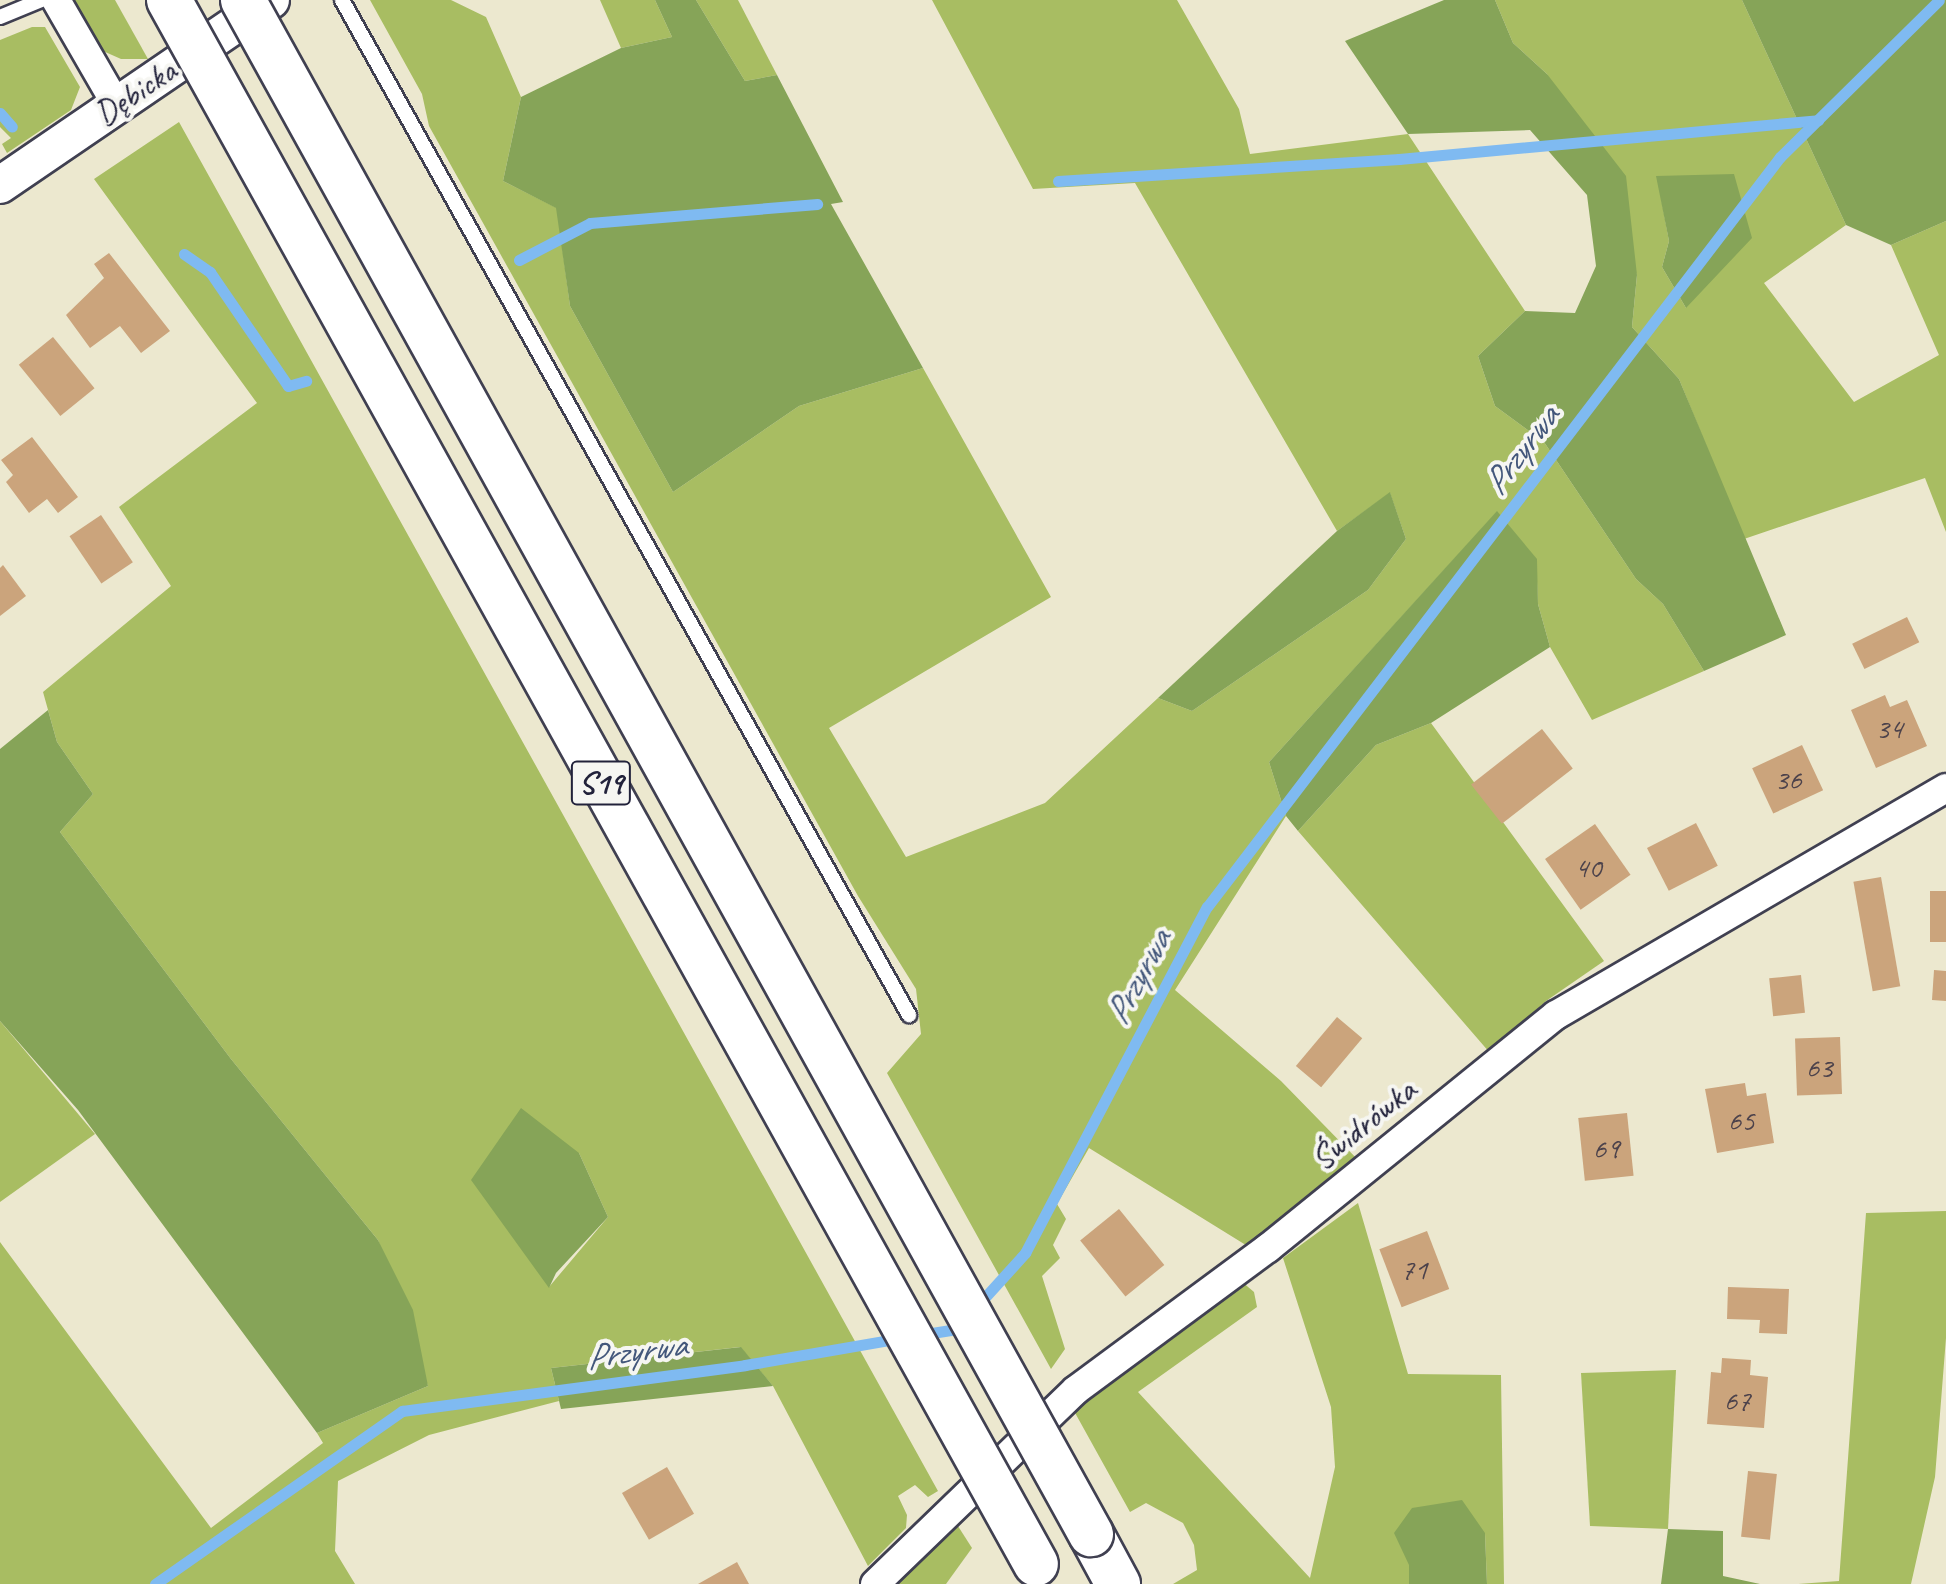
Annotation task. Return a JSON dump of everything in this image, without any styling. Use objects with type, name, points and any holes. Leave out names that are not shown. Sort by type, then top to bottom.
[{"type":"highway","name":"S19","points":[[169,0],[1041,1574]]},
{"type":"highway","name":"S19","points":[[243,0],[1118,1584]]},
{"type":"street","points":[[56,0],[116,104]]},
{"type":"street","name":"Dębicka","points":[[0,185],[271,0]]},
{"type":"street","name":"Świdrówka","points":[[875,1584],[1076,1390],[1268,1248],[1556,1015],[1946,788]]},
{"type":"lane","points":[[0,17],[41,0]]},
{"type":"lane","points":[[342,0],[909,1015]]},
{"type":"green space","points":[[72,0],[115,0],[148,59],[121,59],[103,51]]},
{"type":"green space","points":[[370,0],[451,0],[486,17],[521,97],[503,181],[557,208],[570,306],[673,492],[799,406],[923,368],[1051,597],[829,728],[906,857],[1045,803],[1158,698],[1192,711],[1368,590],[1406,539],[1390,493],[1337,531],[1135,183],[1033,189],[932,0],[1177,0],[1239,109],[1250,154],[1408,134],[1525,311],[1478,356],[1495,406],[1544,442],[1636,579],[1663,604],[1704,671],[1592,720],[1550,647],[1538,604],[1536,559],[1497,512],[1269,762],[1286,816],[1175,990],[1281,1081],[1361,1163],[1249,1247],[1089,1148],[1057,1204],[1066,1219],[1053,1245],[1060,1258],[1042,1276],[1065,1349],[1051,1369],[887,1073],[921,1034],[916,989],[858,896],[429,126],[422,94]]},
{"type":"green space","points":[[600,0],[655,0],[672,37],[621,48]]},
{"type":"green space","points":[[655,0],[696,0],[745,81],[777,75],[843,202],[831,204],[923,368],[799,406],[673,492],[570,306],[556,208],[503,181],[521,97],[621,48],[672,37]]},
{"type":"green space","points":[[696,0],[738,0],[777,75],[745,81]]},
{"type":"green space","points":[[1444,0],[1495,0],[1513,43],[1547,74],[1626,176],[1637,275],[1632,327],[1679,379],[1786,635],[1704,671],[1663,604],[1636,579],[1544,442],[1495,406],[1478,356],[1525,311],[1575,313],[1596,266],[1587,195],[1530,130],[1408,134],[1345,41]]},
{"type":"green space","points":[[1495,0],[1742,0],[1846,225],[1764,283],[1854,402],[1939,355],[1891,245],[1946,221],[1946,532],[1925,478],[1744,539],[1679,379],[1632,327],[1637,275],[1547,74],[1513,43]],"holes":[[[1657,176],[1695,177],[1686,308],[1662,267],[1669,241]]]},
{"type":"green space","points":[[1742,0],[1946,0],[1946,221],[1891,245],[1846,225]]},
{"type":"green space","points":[[32,27],[45,27],[80,87],[71,110],[7,153],[2,144],[11,138],[0,127],[0,40]]},
{"type":"green space","points":[[179,122],[938,1491],[928,1497],[915,1485],[898,1496],[907,1515],[906,1528],[868,1566],[773,1386],[740,1347],[551,1368],[559,1401],[429,1435],[338,1481],[335,1551],[355,1584],[0,1584],[0,1242],[211,1528],[323,1443],[317,1433],[428,1386],[378,1240],[231,1059],[60,832],[93,794],[57,742],[43,692],[171,586],[119,507],[257,403],[94,179]],"holes":[[[579,1153],[608,1217],[549,1287]]]},
{"type":"green space","points":[[1734,174],[1752,238],[1686,308],[1662,267],[1669,241],[1656,176]]},
{"type":"green space","points":[[1390,492],[1406,539],[1368,590],[1192,711],[1158,698],[1337,531]]},
{"type":"green space","points":[[1497,511],[1537,559],[1538,604],[1550,647],[1431,723],[1376,745],[1298,831],[1286,816],[1269,762]]},
{"type":"green space","points":[[48,710],[57,742],[93,794],[60,832],[231,1059],[378,1240],[413,1310],[428,1386],[317,1433],[78,1110],[0,1021],[0,749]]},
{"type":"green space","points":[[1431,723],[1604,961],[1546,1001],[1490,1053],[1298,831],[1376,745]]},
{"type":"green space","points":[[0,1021],[95,1134],[0,1202]]},
{"type":"green space","points":[[521,1108],[579,1153],[608,1217],[556,1273],[549,1288],[471,1180]]},
{"type":"green space","points":[[1358,1203],[1408,1374],[1501,1375],[1504,1584],[1487,1584],[1485,1533],[1409,1565],[1409,1584],[1173,1584],[1197,1570],[1194,1545],[1183,1523],[1146,1503],[1130,1512],[1074,1411],[1241,1281],[1254,1292],[1257,1307],[1138,1392],[1310,1578],[1335,1467],[1331,1407],[1283,1258]]},
{"type":"green space","points":[[1946,1211],[1946,1338],[1935,1477],[1911,1584],[1798,1584],[1839,1581],[1866,1213]]},
{"type":"green space","points":[[741,1347],[773,1386],[561,1409],[551,1368]]},
{"type":"green space","points":[[1676,1370],[1668,1529],[1590,1526],[1581,1373]]},
{"type":"green space","points":[[1462,1500],[1485,1533],[1487,1584],[1409,1584],[1409,1565],[1394,1533],[1412,1508]]},
{"type":"green space","points":[[956,1523],[972,1548],[946,1584],[891,1584]]},
{"type":"green space","points":[[1668,1529],[1723,1531],[1723,1576],[1760,1584],[1661,1584]]},
{"type":"building","points":[[109,253],[170,331],[141,353],[120,326],[90,348],[66,315],[104,278],[94,264]]},
{"type":"building","points":[[53,337],[95,388],[60,416],[19,365]]},
{"type":"building","points":[[32,437],[78,497],[58,513],[47,499],[29,513],[6,482],[13,475],[1,460]]},
{"type":"building","points":[[101,515],[133,562],[101,584],[69,536]]},
{"type":"building","points":[[3,565],[26,596],[0,616],[0,568]]},
{"type":"building","points":[[1907,617],[1919,642],[1864,669],[1852,644]]},
{"type":"building","points":[[1885,695],[1890,707],[1907,700],[1927,746],[1876,768],[1851,710]]},
{"type":"building","points":[[1542,729],[1573,768],[1502,824],[1471,784]]},
{"type":"building","points":[[1802,745],[1823,790],[1773,814],[1752,768]]},
{"type":"building","points":[[1696,823],[1718,866],[1669,891],[1647,848]]},
{"type":"building","points":[[1595,824],[1631,875],[1581,910],[1545,859]]},
{"type":"building","points":[[1881,877],[1900,986],[1873,991],[1853,882]]},
{"type":"building","points":[[1930,891],[1946,891],[1946,942],[1930,942]]},
{"type":"building","points":[[1934,970],[1946,971],[1946,1001],[1932,1000]]},
{"type":"building","points":[[1801,975],[1805,1013],[1773,1016],[1769,978]]},
{"type":"building","points":[[1337,1017],[1362,1038],[1321,1087],[1296,1066]]},
{"type":"building","points":[[1840,1037],[1842,1094],[1797,1096],[1795,1039]]},
{"type":"building","points":[[1745,1083],[1747,1096],[1766,1093],[1774,1143],[1717,1153],[1705,1089]]},
{"type":"building","points":[[1627,1113],[1634,1176],[1585,1181],[1578,1118]]},
{"type":"building","points":[[1119,1209],[1164,1265],[1125,1296],[1080,1240]]},
{"type":"building","points":[[1427,1231],[1449,1289],[1402,1307],[1379,1249]]},
{"type":"building","points":[[1728,1287],[1789,1289],[1787,1334],[1759,1333],[1760,1320],[1727,1319]]},
{"type":"building","points":[[1722,1358],[1751,1360],[1750,1375],[1768,1377],[1764,1428],[1707,1424],[1711,1372],[1721,1373]]},
{"type":"building","points":[[667,1467],[694,1514],[649,1540],[622,1493]]},
{"type":"building","points":[[1748,1471],[1777,1474],[1770,1540],[1741,1537]]},
{"type":"building","points":[[737,1562],[749,1584],[698,1584]]},
{"type":"waterway","name":"Przyrwa","points":[[977,1306],[1025,1253],[1207,907],[1780,157],[1939,0]]},
{"type":"waterway","points":[[0,113],[12,127]]},
{"type":"waterway","points":[[1058,181],[1399,159],[1818,120]]},
{"type":"waterway","points":[[519,260],[590,223],[817,204]]},
{"type":"waterway","points":[[184,254],[210,272],[288,386],[306,381]]},
{"type":"waterway","name":"Przyrwa","points":[[919,1335],[956,1329],[962,1322]]},
{"type":"waterway","name":"Przyrwa","points":[[155,1584],[402,1411],[745,1365],[902,1338]]}]
